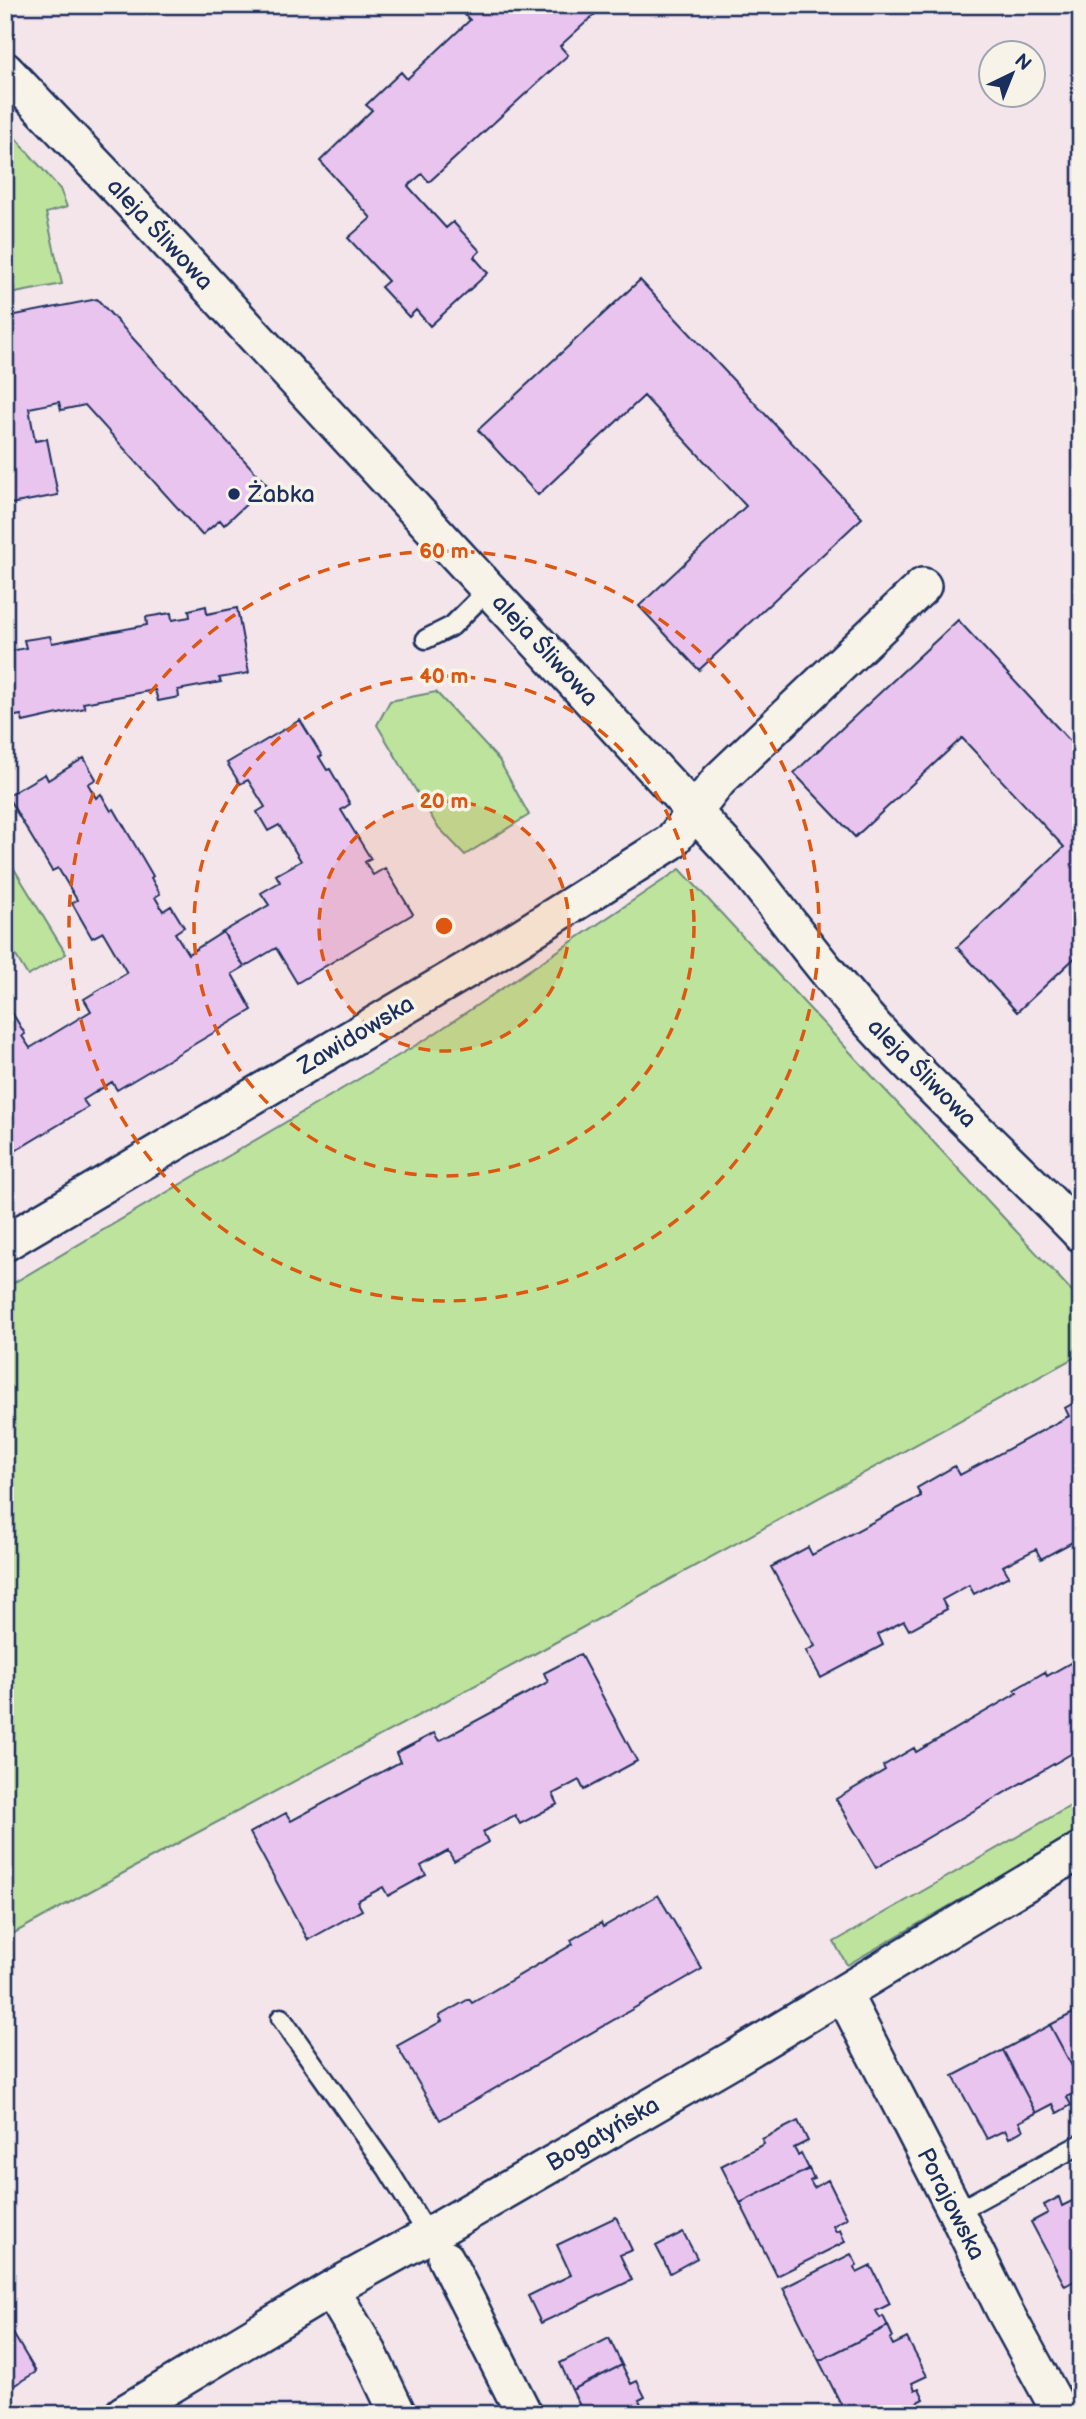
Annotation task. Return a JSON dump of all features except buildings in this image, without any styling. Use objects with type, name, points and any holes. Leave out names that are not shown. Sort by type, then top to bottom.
[{"type":"street","name":"aleja Śliwowa","points":[[5,69],[747,869],[836,984],[882,1035],[1027,1177],[1081,1234]]},
{"type":"street","name":"Zawidowska","points":[[5,1243],[508,945],[671,842],[719,780],[923,586]]},
{"type":"street","name":"Bogatyńska","points":[[123,2414],[331,2289],[438,2247],[843,1993],[1081,1850]]},
{"type":"street","name":"Porajowska","points":[[843,1993],[957,2211],[1003,2308],[1061,2414]]},
{"type":"street","points":[[438,2247],[524,2414]]},
{"type":"street","points":[[331,2289],[369,2353],[398,2414]]},
{"type":"lane","points":[[426,639],[452,626],[488,590]]},
{"type":"lane","points":[[281,2018],[387,2168],[438,2247]]},
{"type":"lane","points":[[957,2211],[1081,2144]]},
{"type":"green space","points":[[5,126],[60,189],[67,207],[46,213],[62,284],[5,295]]},
{"type":"green space","points":[[436,692],[499,760],[529,815],[465,855],[437,826],[377,725],[390,701]]},
{"type":"green space","points":[[5,854],[66,954],[28,976],[5,938]]},
{"type":"green space","points":[[680,869],[1081,1301],[1081,1354],[536,1653],[5,1938],[5,1288],[428,1038]]},
{"type":"green space","points":[[1081,1800],[1081,1830],[847,1965],[834,1942]]},
{"type":"place","name":"Żabka","points":[[234,494]]}]
